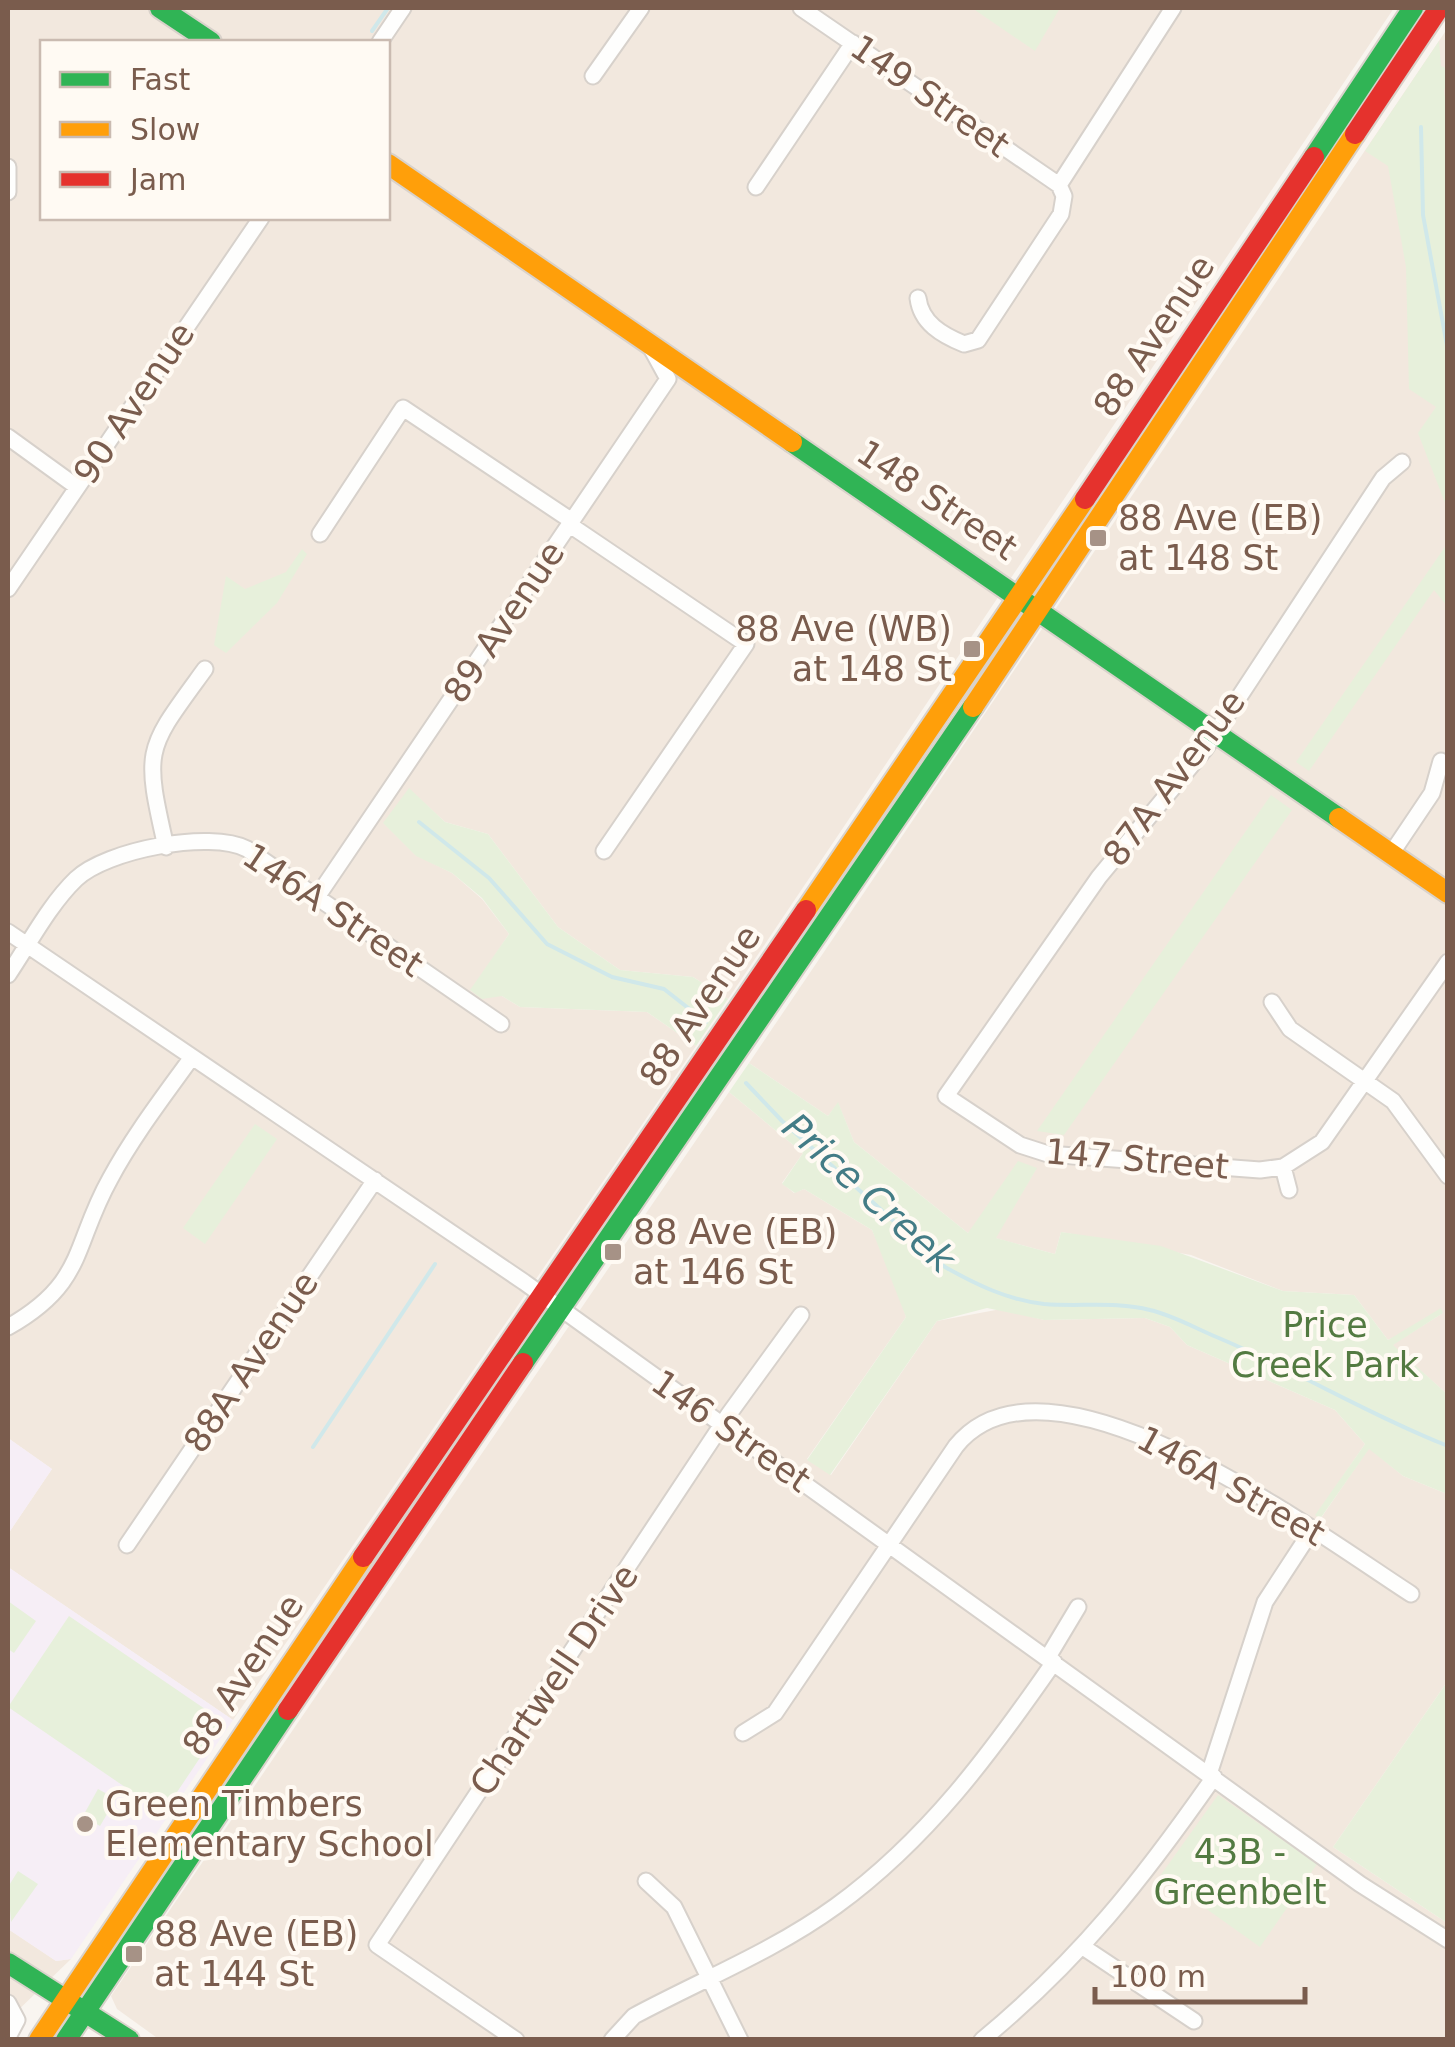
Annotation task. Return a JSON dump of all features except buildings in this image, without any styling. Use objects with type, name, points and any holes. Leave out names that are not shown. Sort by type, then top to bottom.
[{"type":"main road","points":[[160,8],[208,40]]},
{"type":"main road","name":"88 Avenue","points":[[39,2040],[65,1996],[1020,597],[1413,8]]},
{"type":"main road","name":"88 Avenue","points":[[66,2040],[560,1309],[1040,610],[1439,8]]},
{"type":"main road","name":"148 Street","points":[[390,165],[1448,893]]},
{"type":"main road","points":[[8,1951],[50,1980],[65,1996]]},
{"type":"main road","points":[[8,1963],[129,2040]]},
{"type":"street","points":[[381,40],[404,8]]},
{"type":"street","points":[[594,76],[641,8]]},
{"type":"street","name":"149 Street","points":[[802,8],[1059,185]]},
{"type":"street","points":[[918,298],[921,315],[940,331],[964,344],[978,340],[1061,214],[1064,196],[1059,185],[1174,8]]},
{"type":"street","points":[[756,186],[853,43]]},
{"type":"street","points":[[8,192],[9,170]]},
{"type":"street","name":"90 Avenue","points":[[8,589],[260,220]]},
{"type":"street","name":"89 Avenue","points":[[317,897],[668,380],[649,344]]},
{"type":"street","points":[[320,534],[403,408],[746,644],[604,851]]},
{"type":"street","points":[[8,437],[77,487]]},
{"type":"street","name":"87A Avenue","points":[[946,1096],[1090,889],[1214,733],[1383,478],[1402,462]]},
{"type":"street","points":[[166,846],[150,760],[155,737],[205,669]]},
{"type":"street","points":[[1391,854],[1432,793],[1440,761]]},
{"type":"street","name":"146A Street","points":[[8,975],[67,889],[88,870],[166,846],[210,838],[234,843],[501,1024]]},
{"type":"street","name":"146 Street","points":[[8,932],[542,1295],[1360,1884],[1448,1940]]},
{"type":"street","points":[[1289,1190],[1283,1167],[1322,1142],[1448,962]]},
{"type":"street","points":[[1272,1002],[1290,1029],[1393,1101],[1448,1176]]},
{"type":"street","points":[[8,1327],[37,1307],[70,1272],[108,1181],[192,1056]]},
{"type":"street","name":"147 Street","points":[[946,1096],[1020,1145],[1048,1154],[1260,1170],[1283,1167]]},
{"type":"street","name":"88A Avenue","points":[[127,1545],[375,1180]]},
{"type":"street","points":[[723,1425],[801,1315]]},
{"type":"street","name":"146A Street","points":[[890,1544],[956,1446],[978,1424],[1018,1414],[1124,1426],[1181,1452],[1411,1594]]},
{"type":"street","name":"Chartwell Drive","points":[[516,2040],[377,1944],[723,1425]]},
{"type":"street","points":[[982,2040],[1083,1947],[1154,1866],[1212,1775],[1265,1602],[1312,1530]]},
{"type":"street","points":[[743,1733],[775,1713],[890,1544]]},
{"type":"street","points":[[612,2040],[634,2016],[814,1920],[894,1858],[974,1774],[1051,1659],[1078,1607]]},
{"type":"street","points":[[646,1881],[674,1907],[740,2040]]},
{"type":"street","points":[[1083,1947],[1194,2021]]},
{"type":"street","points":[[8,2037],[17,2020],[11,2007]]},
{"type":"shaded area","points":[[8,8],[1394,8],[728,999],[693,977],[620,970],[558,927],[488,834],[445,822],[409,789],[416,855],[452,873],[482,899],[509,934],[471,991],[502,996],[520,1007],[647,1012],[696,1046],[233,1720],[8,1567],[8,1534],[52,1469],[8,1438]]},
{"type":"shaded area","points":[[1447,29],[1447,1394],[1392,1345],[1443,1313],[1388,1340],[1354,1295],[1283,1291],[1191,1255],[1061,1232],[1055,1254],[995,1238],[1036,1169],[968,1233],[854,1142],[838,1103],[828,1116],[749,1063]]},
{"type":"shaded area","points":[[729,1092],[803,1153],[782,1183],[794,1193],[804,1189],[872,1230],[906,1317],[807,1459],[831,1475],[937,1321],[1001,1309],[1044,1320],[1145,1318],[1170,1327],[1187,1345],[1335,1410],[1365,1444],[1316,1515],[1321,1518],[1369,1448],[1403,1476],[1447,1494],[1447,1682],[1333,1847],[1447,1923],[1447,2039],[160,2040],[117,2009],[111,1996]]},
{"type":"shaded area","points":[[8,1438],[52,1469],[8,1534]]},
{"type":"shaded area","name":"Green Timbers Elementary School","points":[[8,1567],[233,1720],[71,1959],[56,1961],[8,1929]]},
{"type":"shaded area","points":[[8,1929],[56,1961],[71,1959],[8,2020]]},
{"type":"green space","points":[[972,8],[1060,8],[1035,51]]},
{"type":"green space","points":[[1439,41],[1441,66],[1448,69],[1444,89],[1448,126],[1447,508],[1418,433],[1436,407],[1409,389],[1406,267],[1388,166],[1365,151]]},
{"type":"green space","points":[[1447,544],[1447,606],[1434,590],[1309,771],[1296,762]]},
{"type":"green space","points":[[302,549],[307,554],[277,603],[226,653],[214,645],[226,576],[245,589],[286,572]]},
{"type":"green space","points":[[409,788],[445,822],[488,834],[558,927],[620,970],[693,977],[728,999],[696,1046],[647,1012],[520,1007],[502,996],[482,999],[470,990],[509,934],[482,898],[452,873],[416,856],[383,823]]},
{"type":"green space","points":[[1271,795],[1292,810],[1064,1135],[1037,1131]]},
{"type":"green space","name":"Price Creek Park","points":[[749,1063],[828,1116],[838,1102],[854,1142],[968,1233],[1018,1161],[1037,1168],[996,1238],[1055,1254],[1061,1232],[1161,1246],[1283,1291],[1354,1295],[1388,1340],[1441,1308],[1443,1313],[1393,1345],[1447,1394],[1447,1494],[1403,1476],[1369,1449],[1320,1519],[1315,1515],[1365,1444],[1335,1410],[1187,1345],[1170,1327],[1145,1318],[1044,1320],[987,1308],[937,1321],[830,1475],[807,1460],[906,1317],[872,1230],[804,1189],[795,1193],[782,1184],[803,1153],[729,1092]]},
{"type":"green space","points":[[255,1124],[277,1139],[205,1244],[183,1228]]},
{"type":"green space","points":[[8,1601],[36,1621],[14,1653],[8,1649]]},
{"type":"green space","points":[[69,1616],[224,1722],[163,1813],[8,1707]]},
{"type":"green space","points":[[1447,1682],[1447,1923],[1333,1847]]},
{"type":"green space","points":[[98,1789],[116,1799],[100,1826],[83,1816]]},
{"type":"green space","name":"43B - Greenbelt","points":[[1218,1795],[1317,1864],[1260,1947],[1160,1876]]},
{"type":"green space","points":[[18,1871],[38,1884],[11,1922],[8,1887]]},
{"type":"waterway","points":[[372,31],[388,8]]},
{"type":"waterway","points":[[1421,127],[1423,215],[1448,351]]},
{"type":"waterway","name":"Price Creek","points":[[419,822],[489,878],[547,944],[612,977],[664,989],[706,1022]]},
{"type":"waterway","name":"Price Creek","points":[[746,1083],[782,1121],[945,1267],[969,1280],[1031,1302],[1124,1306],[1166,1315],[1448,1446]]},
{"type":"waterway","points":[[313,1447],[435,1264]]},
{"type":"traffic: fast","points":[[160,8],[208,40]]},
{"type":"traffic: fast","points":[[1314,157],[1413,8]]},
{"type":"traffic: fast","points":[[792,442],[1339,818]]},
{"type":"traffic: fast","points":[[523,1363],[973,707]]},
{"type":"traffic: fast","points":[[66,2040],[288,1710]]},
{"type":"traffic: fast","points":[[8,1963],[129,2040]]},
{"type":"traffic: slow","points":[[973,707],[1355,134]]},
{"type":"traffic: slow","points":[[390,165],[792,442]]},
{"type":"traffic: slow","points":[[806,910],[1085,499]]},
{"type":"traffic: slow","points":[[1339,818],[1448,893]]},
{"type":"traffic: slow","points":[[39,2040],[363,1557]]},
{"type":"traffic: jam","points":[[1355,134],[1439,8]]},
{"type":"traffic: jam","points":[[1085,499],[1314,157]]},
{"type":"traffic: jam","points":[[363,1557],[806,910]]},
{"type":"traffic: jam","points":[[288,1710],[523,1363]]},
{"type":"place","name":"88 Ave (EB) at 148 St","points":[[1098,538]]},
{"type":"place","name":"88 Ave (WB) at 148 St","points":[[972,649]]},
{"type":"place","name":"88 Ave (EB) at 146 St","points":[[613,1252]]},
{"type":"place","name":"Green Timbers Elementary School","points":[[85,1824]]},
{"type":"place","name":"88 Ave (EB) at 144 St","points":[[134,1954]]}]
